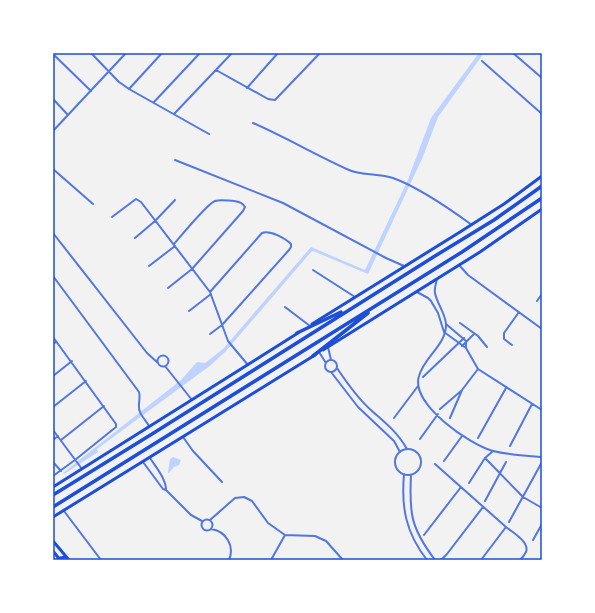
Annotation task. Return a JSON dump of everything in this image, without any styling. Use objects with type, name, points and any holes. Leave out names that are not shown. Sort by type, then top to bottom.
[{"type":"highway","points":[[53,495],[494,220],[542,186]]},
{"type":"highway","points":[[53,507],[462,252],[542,198]]},
{"type":"highway","points":[[297,333],[366,299]]},
{"type":"highway","points":[[313,356],[383,301]]},
{"type":"main road","points":[[53,487],[297,333],[472,225],[542,176]]},
{"type":"main road","points":[[53,517],[459,265],[542,209]]},
{"type":"main road","points":[[53,541],[68,559]]},
{"type":"main road","points":[[53,551],[60,560]]},
{"type":"main road","points":[[57,560],[60,558],[68,559]]},
{"type":"street","points":[[91,53],[120,82],[209,134]]},
{"type":"street","points":[[53,131],[126,53]]},
{"type":"street","points":[[129,88],[162,53]]},
{"type":"street","points":[[154,102],[200,53]]},
{"type":"street","points":[[174,114],[232,53]]},
{"type":"street","points":[[247,88],[278,53]]},
{"type":"street","points":[[216,70],[268,99],[276,100],[320,53]]},
{"type":"street","points":[[513,53],[542,78]]},
{"type":"street","points":[[53,54],[91,90]]},
{"type":"street","points":[[482,61],[542,114]]},
{"type":"street","points":[[53,100],[68,115]]},
{"type":"street","points":[[253,123],[283,136],[357,173],[390,177],[403,182],[453,211],[472,225]]},
{"type":"street","points":[[176,160],[283,203],[373,251],[405,266]]},
{"type":"street","points":[[53,169],[93,204]]},
{"type":"street","points":[[112,217],[136,199],[141,202],[210,293],[228,341],[248,365]]},
{"type":"street","points":[[134,238],[155,221],[176,200]]},
{"type":"street","points":[[149,266],[174,245],[207,207],[216,201],[222,200],[241,202],[244,204],[245,207],[243,211],[192,269],[168,288]]},
{"type":"street","points":[[189,311],[210,293],[262,232],[271,233],[291,244],[289,250],[222,325],[210,334]]},
{"type":"street","points":[[53,233],[147,352],[160,366],[165,366],[192,400]]},
{"type":"street","points":[[459,265],[468,275],[542,329]]},
{"type":"street","points":[[313,270],[355,297]]},
{"type":"street","points":[[53,276],[139,392],[140,412],[150,426]]},
{"type":"street","points":[[437,278],[434,292],[446,324],[439,344],[428,358],[419,376],[418,386],[424,399],[462,436],[493,451],[542,456]]},
{"type":"street","points":[[416,292],[428,298],[434,306],[444,332],[466,348]]},
{"type":"street","points":[[537,301],[542,294]]},
{"type":"street","points":[[434,306],[439,303]]},
{"type":"street","points":[[285,308],[310,326]]},
{"type":"street","points":[[512,345],[504,339],[504,333],[519,312]]},
{"type":"street","points":[[460,323],[482,339],[486,347]]},
{"type":"street","points":[[446,324],[464,338],[466,341],[466,348],[478,369],[542,410]]},
{"type":"street","points":[[462,346],[474,334]]},
{"type":"street","points":[[53,337],[72,361],[116,424],[116,427],[76,460],[53,476]]},
{"type":"street","points":[[423,377],[464,338]]},
{"type":"street","points":[[328,347],[331,360],[336,362],[337,368],[349,387],[395,431],[407,449]]},
{"type":"street","points":[[319,352],[326,363],[327,370],[331,372],[358,407],[394,441],[400,452]]},
{"type":"street","points":[[158,363],[157,360],[160,356],[165,355],[169,361],[165,366]]},
{"type":"street","points":[[326,363],[331,360]]},
{"type":"street","points":[[53,376],[72,361]]},
{"type":"street","points":[[331,372],[337,368]]},
{"type":"street","points":[[440,409],[462,390],[478,369]]},
{"type":"street","points":[[53,407],[86,381]]},
{"type":"street","points":[[394,418],[418,386]]},
{"type":"street","points":[[478,438],[506,388]]},
{"type":"street","points":[[450,418],[462,390]]},
{"type":"street","points":[[510,446],[532,404]]},
{"type":"street","points":[[61,440],[104,406]]},
{"type":"street","points":[[420,439],[438,414]]},
{"type":"street","points":[[53,430],[82,469]]},
{"type":"street","points":[[53,440],[58,436]]},
{"type":"street","points":[[444,461],[462,436]]},
{"type":"street","points":[[183,437],[193,451],[222,482]]},
{"type":"street","points":[[407,449],[413,450],[417,453],[420,457],[420,468],[411,475],[404,474],[399,471],[396,467],[395,461],[400,452],[407,449]]},
{"type":"street","points":[[469,483],[485,458],[493,451]]},
{"type":"street","points":[[149,458],[166,486],[166,490]]},
{"type":"street","points":[[485,458],[523,497],[542,508]]},
{"type":"street","points":[[53,462],[61,471]]},
{"type":"street","points":[[143,462],[163,489],[166,490],[191,515],[202,521],[206,519],[210,520],[235,498],[244,497],[252,501],[268,523],[285,535],[315,536],[326,541],[342,560]]},
{"type":"street","points":[[485,501],[506,462]]},
{"type":"street","points":[[509,522],[542,462]]},
{"type":"street","points":[[435,464],[525,543],[527,547],[526,551],[520,560]]},
{"type":"street","points":[[404,474],[404,503],[408,527],[418,549],[427,560]]},
{"type":"street","points":[[411,475],[411,513],[418,533],[435,560]]},
{"type":"street","points":[[424,535],[461,487]]},
{"type":"street","points":[[441,560],[483,507]]},
{"type":"street","points":[[64,511],[101,560]]},
{"type":"street","points":[[210,520],[213,524],[211,529]]},
{"type":"street","points":[[202,521],[201,525],[203,529],[219,530],[224,534],[232,549],[230,560]]},
{"type":"street","points":[[533,540],[542,524]]},
{"type":"street","points":[[481,560],[506,527]]},
{"type":"street","points":[[271,560],[285,535]]},
{"type":"water","points":[[479,53],[484,53],[438,117],[422,159],[368,274],[313,251],[311,252],[226,351],[211,365],[97,449],[98,452],[64,474],[63,473],[181,380],[197,362],[205,363],[223,349],[311,247],[365,270],[407,182],[431,118]]},
{"type":"water","points":[[173,457],[181,460],[179,465],[174,467],[168,473],[170,459]]}]
